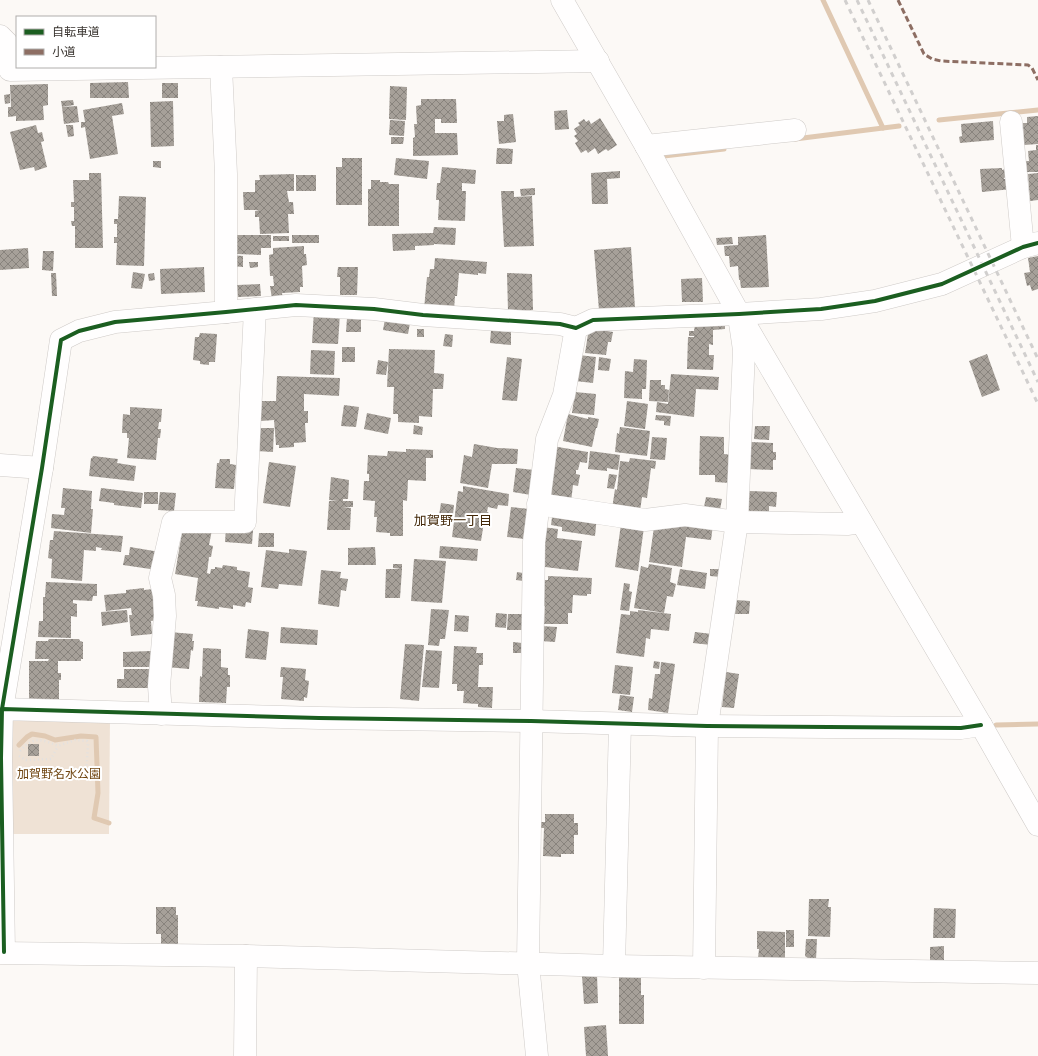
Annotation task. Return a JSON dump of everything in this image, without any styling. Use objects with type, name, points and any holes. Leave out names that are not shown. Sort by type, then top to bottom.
[{"type":"street","points":[[562,0],[646,146],[739,314],[981,725],[1038,825]]},
{"type":"street","points":[[0,36],[7,43],[10,70],[151,68]]},
{"type":"street","points":[[156,68],[598,61]]},
{"type":"street","points":[[221,67],[226,174],[226,312]]},
{"type":"street","points":[[1011,122],[1031,245],[942,284],[875,301],[821,309],[593,320],[576,328],[560,324],[423,315],[359,308],[296,305],[115,322],[79,331],[61,340],[42,468],[4,674],[0,751],[2,952],[246,956],[704,968],[1038,973]]},
{"type":"street","points":[[646,146],[795,130]]},
{"type":"street","points":[[161,714],[159,686],[166,616],[164,595],[160,578],[173,522],[245,522],[255,309]]},
{"type":"street","points":[[704,968],[707,726],[737,522],[744,350],[739,314]]},
{"type":"street","points":[[536,1056],[528,963],[534,542],[547,439],[564,395],[576,328]]},
{"type":"street","points":[[0,465],[42,468]]},
{"type":"street","points":[[538,504],[645,520],[685,515],[737,522],[847,524],[861,522]]},
{"type":"street","points":[[2,709],[319,718],[531,721],[707,726],[962,728],[981,725]]},
{"type":"street","points":[[614,966],[620,724]]},
{"type":"street","points":[[245,1056],[246,956]]},
{"type":"path","points":[[58,746],[51,759],[26,760],[18,754],[28,743],[41,739],[58,746],[75,740],[87,740],[86,775]]},
{"type":"green space","name":"加賀野名水公園","points":[[13,715],[110,718],[109,834],[10,834],[7,725]]},
{"type":"building","points":[[128,82],[129,98],[90,98],[90,83]]},
{"type":"building","points":[[162,83],[178,83],[178,98],[162,98]]},
{"type":"building","points":[[48,84],[48,105],[43,106],[44,120],[16,121],[16,116],[8,117],[8,107],[11,107],[10,85]]},
{"type":"building","points":[[390,86],[407,87],[406,120],[389,119]]},
{"type":"building","points":[[10,94],[10,103],[5,104],[4,95]]},
{"type":"building","points":[[421,99],[456,99],[457,123],[441,123],[441,119],[435,119],[435,133],[457,133],[458,155],[413,156],[413,138],[415,137],[414,124],[417,124],[416,106],[421,105]]},
{"type":"building","points":[[73,100],[74,105],[62,107],[61,101]]},
{"type":"building","points":[[173,101],[174,146],[151,147],[150,102]]},
{"type":"building","points":[[122,103],[124,114],[112,116],[118,154],[90,159],[85,127],[81,128],[81,122],[85,122],[83,110]]},
{"type":"building","points":[[77,106],[79,122],[64,124],[62,107]]},
{"type":"building","points":[[567,110],[569,129],[555,130],[554,111]]},
{"type":"building","points":[[513,114],[516,142],[499,144],[497,121],[504,121],[504,115]]},
{"type":"building","points":[[1038,116],[1038,144],[1024,145],[1023,123],[1027,123],[1027,117]]},
{"type":"building","points":[[600,118],[617,145],[608,151],[606,149],[598,154],[595,148],[588,153],[586,150],[581,153],[575,143],[578,141],[574,136],[577,134],[574,129],[580,125],[578,123],[584,119],[586,122],[589,120],[591,124]]},
{"type":"building","points":[[390,120],[405,121],[404,136],[389,135]]},
{"type":"building","points":[[993,121],[994,140],[960,143],[959,137],[962,136],[961,124]]},
{"type":"building","points":[[36,125],[38,133],[42,132],[44,141],[41,142],[47,167],[35,171],[34,167],[20,170],[10,132]]},
{"type":"building","points":[[66,125],[73,125],[74,136],[68,137]]},
{"type":"building","points":[[391,137],[404,137],[403,144],[391,144]]},
{"type":"building","points":[[1036,145],[1038,145],[1038,172],[1027,172],[1026,161],[1029,161],[1028,151],[1036,150]]},
{"type":"building","points":[[497,148],[513,149],[512,164],[496,164]]},
{"type":"building","points":[[342,158],[362,158],[362,205],[336,205],[336,167],[342,167]]},
{"type":"building","points":[[396,158],[429,161],[427,179],[394,175]]},
{"type":"building","points":[[153,161],[161,161],[161,168],[153,167]]},
{"type":"building","points":[[442,167],[476,170],[475,184],[462,183],[462,191],[466,191],[465,221],[438,220],[439,200],[436,200],[437,183],[440,183]]},
{"type":"building","points":[[1002,168],[1002,170],[1005,169],[1006,177],[1004,179],[1011,179],[1012,189],[982,192],[980,169]]},
{"type":"building","points":[[620,171],[620,178],[607,179],[608,204],[592,204],[591,173]]},
{"type":"building","points":[[89,173],[101,173],[103,248],[75,248],[75,226],[72,226],[71,221],[74,221],[74,207],[71,207],[71,202],[74,202],[73,180],[89,180]]},
{"type":"building","points":[[1038,173],[1038,200],[1030,201],[1028,174]]},
{"type":"building","points":[[294,174],[294,191],[287,191],[289,202],[293,202],[294,214],[288,214],[289,233],[260,234],[259,217],[255,217],[255,211],[260,210],[244,210],[243,192],[255,192],[255,180],[260,180],[259,175]]},
{"type":"building","points":[[296,175],[316,175],[316,191],[296,191]]},
{"type":"building","points":[[371,180],[380,180],[380,182],[388,182],[389,184],[399,184],[399,226],[368,226],[368,189],[371,189]]},
{"type":"building","points":[[535,188],[535,195],[521,196],[520,189]]},
{"type":"building","points":[[501,191],[514,191],[514,197],[532,196],[534,246],[504,247]]},
{"type":"building","points":[[119,196],[146,197],[144,266],[116,265],[117,243],[114,243],[114,237],[117,237],[117,224],[114,224],[114,219],[118,219]]},
{"type":"building","points":[[434,227],[456,228],[455,245],[434,244],[415,246],[415,250],[393,251],[392,234],[433,233]]},
{"type":"building","points":[[237,235],[271,235],[271,248],[261,248],[261,255],[237,254]]},
{"type":"building","points":[[292,235],[319,235],[319,243],[292,243]]},
{"type":"building","points":[[766,235],[769,287],[741,288],[738,266],[730,267],[729,256],[725,256],[724,246],[738,245],[738,237]]},
{"type":"building","points":[[273,236],[289,236],[289,241],[273,241]]},
{"type":"building","points":[[732,237],[733,244],[717,245],[716,238]]},
{"type":"building","points":[[304,246],[304,254],[306,254],[307,265],[302,266],[303,287],[300,287],[300,292],[282,293],[283,298],[272,299],[270,286],[274,286],[273,276],[270,276],[269,255],[273,254],[273,248]]},
{"type":"building","points":[[631,247],[635,308],[599,310],[594,250]]},
{"type":"building","points":[[28,248],[29,268],[0,270],[0,250]]},
{"type":"building","points":[[43,251],[54,251],[53,271],[42,270]]},
{"type":"building","points":[[230,255],[243,256],[243,267],[230,266]]},
{"type":"building","points":[[1038,256],[1038,289],[1032,291],[1030,285],[1027,286],[1024,273],[1030,272],[1028,258]]},
{"type":"building","points":[[435,258],[487,262],[486,274],[478,273],[478,275],[459,273],[454,310],[424,309],[427,277],[429,277],[430,269],[434,269]]},
{"type":"building","points":[[249,262],[258,262],[258,267],[250,268]]},
{"type":"building","points":[[204,267],[205,292],[161,294],[160,269]]},
{"type":"building","points":[[338,267],[358,267],[357,295],[340,295],[340,277],[337,277]]},
{"type":"building","points":[[133,272],[145,274],[142,289],[131,288]]},
{"type":"building","points":[[51,273],[56,273],[57,296],[52,296]]},
{"type":"building","points":[[154,273],[155,280],[149,281],[148,274]]},
{"type":"building","points":[[507,273],[532,274],[533,310],[508,311]]},
{"type":"building","points":[[702,278],[703,302],[682,302],[681,279]]},
{"type":"building","points":[[260,284],[261,296],[238,297],[237,285]]},
{"type":"building","points":[[314,311],[340,313],[338,344],[312,343]]},
{"type":"building","points":[[347,318],[361,319],[361,332],[346,332]]},
{"type":"building","points":[[385,319],[410,323],[408,334],[383,330]]},
{"type":"building","points":[[725,322],[725,329],[713,330],[713,345],[709,344],[709,355],[714,355],[713,370],[687,369],[688,337],[694,337],[689,336],[689,331],[694,331],[695,324]]},
{"type":"building","points":[[589,328],[613,332],[611,342],[608,342],[606,355],[585,353]]},
{"type":"building","points":[[417,329],[424,329],[424,337],[417,337]]},
{"type":"building","points":[[491,330],[511,332],[511,345],[490,343]]},
{"type":"building","points":[[200,333],[217,334],[215,362],[209,362],[209,365],[200,364],[200,361],[193,360],[195,337],[199,337]]},
{"type":"building","points":[[445,334],[453,335],[452,347],[443,346]]},
{"type":"building","points":[[342,347],[355,347],[355,362],[342,362]]},
{"type":"building","points":[[389,349],[435,350],[434,373],[444,374],[443,389],[433,389],[432,417],[419,416],[419,423],[398,422],[398,414],[393,414],[394,387],[387,387]]},
{"type":"building","points":[[311,350],[335,351],[334,375],[310,374]]},
{"type":"building","points":[[987,354],[1000,390],[982,397],[969,361]]},
{"type":"building","points":[[579,355],[596,357],[593,383],[575,381]]},
{"type":"building","points":[[507,357],[522,359],[517,401],[502,400]]},
{"type":"building","points":[[599,357],[611,359],[609,371],[598,370]]},
{"type":"building","points":[[634,359],[647,360],[646,389],[642,389],[642,399],[624,398],[625,371],[633,372]]},
{"type":"building","points":[[378,360],[388,362],[386,375],[376,374]]},
{"type":"building","points":[[671,374],[719,377],[718,390],[696,389],[694,417],[656,412],[657,402],[668,404]]},
{"type":"building","points":[[277,376],[340,378],[339,396],[304,394],[304,411],[308,411],[308,423],[305,423],[306,442],[294,443],[294,447],[279,448],[279,445],[276,445],[274,420],[261,421],[260,401],[276,401]]},
{"type":"building","points":[[650,380],[661,380],[661,385],[665,385],[665,389],[669,390],[668,402],[649,401]]},
{"type":"building","points":[[575,392],[596,394],[594,415],[572,413]]},
{"type":"building","points":[[627,401],[648,404],[645,429],[624,426]]},
{"type":"building","points":[[344,405],[359,407],[356,427],[341,426]]},
{"type":"building","points":[[130,407],[162,409],[161,422],[159,422],[158,429],[161,429],[160,438],[158,438],[156,460],[127,458],[129,438],[127,438],[127,433],[122,433],[123,414],[130,415]]},
{"type":"building","points":[[367,413],[391,418],[388,434],[364,429]]},
{"type":"building","points":[[568,414],[588,419],[588,417],[599,419],[592,447],[563,441]]},
{"type":"building","points":[[656,415],[671,416],[670,426],[664,425],[664,421],[655,420]]},
{"type":"building","points":[[414,425],[423,427],[422,435],[413,434]]},
{"type":"building","points":[[755,426],[770,426],[769,440],[754,439]]},
{"type":"building","points":[[620,427],[650,431],[647,456],[615,452],[617,433],[619,434]]},
{"type":"building","points":[[256,428],[274,428],[273,452],[256,451]]},
{"type":"building","points":[[700,436],[724,437],[724,454],[732,455],[730,483],[715,482],[715,475],[699,475]]},
{"type":"building","points":[[652,437],[667,438],[665,460],[650,459]]},
{"type":"building","points":[[750,442],[773,443],[773,452],[776,452],[776,460],[773,460],[773,470],[749,469]]},
{"type":"building","points":[[474,444],[497,448],[518,449],[517,464],[492,464],[488,488],[460,483],[464,455],[472,457]]},
{"type":"building","points":[[552,446],[588,452],[587,463],[580,462],[578,470],[576,470],[576,474],[580,475],[578,486],[573,485],[571,502],[545,496]]},
{"type":"building","points":[[406,449],[433,450],[433,458],[426,458],[426,481],[408,480],[407,501],[403,500],[403,536],[390,536],[390,533],[376,532],[377,517],[374,517],[375,501],[363,500],[364,481],[369,481],[369,474],[367,474],[368,455],[387,456],[388,451],[406,452]]},
{"type":"building","points":[[590,451],[620,455],[618,470],[607,468],[607,471],[588,469]]},
{"type":"building","points":[[93,456],[118,459],[117,463],[136,466],[134,481],[89,476],[91,458]]},
{"type":"building","points":[[630,458],[656,461],[655,469],[651,468],[647,498],[642,497],[640,511],[612,509],[615,489],[617,490],[620,461],[629,462]]},
{"type":"building","points":[[220,459],[230,459],[230,464],[236,465],[234,489],[215,488],[217,463],[219,463]]},
{"type":"building","points":[[269,462],[296,466],[290,507],[263,503]]},
{"type":"building","points":[[516,468],[534,470],[531,495],[513,492]]},
{"type":"building","points":[[609,474],[617,475],[614,489],[607,488]]},
{"type":"building","points":[[331,477],[349,480],[348,499],[343,499],[343,501],[353,501],[353,507],[343,507],[351,508],[350,530],[327,530],[329,501],[337,501],[329,500]]},
{"type":"building","points":[[463,486],[509,494],[508,506],[498,505],[497,509],[488,507],[488,523],[484,522],[481,541],[452,537],[458,491],[463,492]]},
{"type":"building","points":[[63,488],[92,491],[91,509],[93,509],[91,533],[51,528],[52,514],[64,515],[65,508],[61,508]]},
{"type":"building","points":[[101,488],[143,493],[141,508],[114,505],[114,503],[99,501]]},
{"type":"building","points":[[749,491],[777,492],[776,507],[769,506],[769,517],[748,516]]},
{"type":"building","points":[[144,492],[158,492],[158,504],[144,504]]},
{"type":"building","points":[[160,492],[176,493],[174,511],[158,510]]},
{"type":"building","points":[[706,497],[722,499],[719,515],[703,512]]},
{"type":"building","points":[[441,503],[454,505],[452,524],[438,522]]},
{"type":"building","points":[[511,507],[529,509],[524,539],[507,537]]},
{"type":"building","points":[[553,510],[597,516],[595,536],[562,531],[562,527],[551,525]]},
{"type":"building","points":[[663,522],[713,525],[711,540],[686,537],[682,567],[649,562],[654,527]]},
{"type":"building","points":[[621,524],[644,527],[638,571],[615,567]]},
{"type":"building","points":[[183,526],[212,530],[209,545],[213,546],[211,557],[209,557],[207,573],[210,574],[211,569],[215,569],[215,567],[222,568],[223,565],[237,567],[237,570],[250,572],[248,587],[253,588],[251,603],[246,602],[245,607],[233,605],[233,609],[197,606],[198,601],[195,601],[198,578],[175,574]]},
{"type":"building","points":[[542,527],[558,529],[557,538],[582,541],[578,571],[537,566]]},
{"type":"building","points":[[226,528],[253,530],[252,544],[225,542]]},
{"type":"building","points":[[54,531],[123,536],[121,552],[101,550],[102,548],[96,547],[96,551],[84,550],[82,581],[51,578],[52,559],[48,558],[50,540],[53,540]]},
{"type":"building","points":[[259,533],[274,533],[274,547],[258,547]]},
{"type":"building","points":[[440,546],[478,549],[477,561],[439,558]]},
{"type":"building","points":[[130,547],[160,552],[157,570],[123,565],[125,555],[129,555]]},
{"type":"building","points":[[375,547],[376,565],[348,565],[348,548]]},
{"type":"building","points":[[289,549],[307,551],[302,586],[279,584],[278,589],[261,587],[266,550],[289,553]]},
{"type":"building","points":[[414,559],[446,561],[442,603],[411,601]]},
{"type":"building","points":[[393,564],[402,564],[402,569],[393,568]]},
{"type":"building","points":[[649,564],[672,568],[670,582],[676,584],[673,597],[667,596],[664,613],[634,608],[641,566],[648,568]]},
{"type":"building","points":[[386,569],[402,569],[400,598],[385,598]]},
{"type":"building","points":[[680,569],[707,573],[705,589],[677,585]]},
{"type":"building","points":[[710,569],[721,569],[721,577],[710,576]]},
{"type":"building","points":[[321,570],[341,572],[340,578],[348,579],[346,591],[341,590],[339,607],[318,604]]},
{"type":"building","points":[[517,572],[523,573],[523,581],[516,580]]},
{"type":"building","points":[[548,576],[592,578],[591,594],[587,594],[587,596],[573,595],[572,613],[568,613],[568,624],[544,624],[545,606],[536,606],[537,580],[548,580]]},
{"type":"building","points":[[46,582],[97,584],[97,596],[93,596],[92,601],[73,600],[73,603],[77,604],[77,617],[71,616],[71,638],[38,637],[39,621],[43,621],[43,597],[45,597]]},
{"type":"building","points":[[624,583],[630,584],[629,591],[632,592],[629,611],[620,610]]},
{"type":"building","points":[[144,588],[144,590],[153,589],[159,620],[151,621],[152,634],[131,636],[129,615],[132,615],[131,608],[106,611],[104,595],[126,593],[126,590]]},
{"type":"building","points":[[736,600],[750,601],[749,614],[735,614]]},
{"type":"building","points":[[431,609],[449,610],[445,639],[440,639],[439,646],[428,645]]},
{"type":"building","points":[[127,610],[128,622],[102,626],[101,612]]},
{"type":"building","points":[[638,610],[671,614],[669,631],[651,629],[650,639],[646,638],[644,657],[616,653],[621,614],[630,615],[630,611],[638,612]]},
{"type":"building","points":[[496,613],[507,614],[506,628],[495,627]]},
{"type":"building","points":[[508,614],[523,614],[522,630],[507,630]]},
{"type":"building","points":[[455,615],[469,616],[468,632],[454,631]]},
{"type":"building","points":[[541,626],[557,627],[555,642],[540,641]]},
{"type":"building","points":[[281,627],[318,630],[317,645],[280,643]]},
{"type":"building","points":[[248,629],[269,632],[266,660],[245,658]]},
{"type":"building","points":[[169,632],[193,634],[193,651],[191,650],[189,669],[166,667]]},
{"type":"building","points":[[695,632],[712,634],[711,645],[693,643]]},
{"type":"building","points":[[49,639],[79,639],[83,642],[83,659],[81,659],[81,661],[58,661],[58,673],[61,673],[61,680],[59,680],[59,699],[29,699],[29,661],[48,661],[49,659],[35,659],[36,641],[48,641]]},
{"type":"building","points":[[513,642],[522,643],[522,653],[513,653]]},
{"type":"building","points":[[405,644],[424,645],[419,701],[400,699]]},
{"type":"building","points":[[454,646],[477,647],[476,653],[483,653],[483,665],[479,665],[478,687],[493,687],[492,708],[478,707],[478,704],[463,703],[464,691],[457,691],[457,684],[452,684]]},
{"type":"building","points":[[203,648],[221,649],[221,667],[228,668],[228,675],[230,675],[230,687],[227,687],[226,703],[199,702]]},
{"type":"building","points":[[426,650],[442,651],[439,688],[422,687]]},
{"type":"building","points":[[151,651],[151,667],[123,667],[123,652]]},
{"type":"building","points":[[654,661],[660,662],[659,669],[653,668]]},
{"type":"building","points":[[661,662],[675,664],[668,713],[648,710],[649,698],[652,699],[655,674],[660,674]]},
{"type":"building","points":[[615,665],[633,667],[630,695],[612,693]]},
{"type":"building","points":[[281,667],[306,669],[305,680],[309,681],[307,698],[304,697],[304,701],[281,699],[283,677],[280,677]]},
{"type":"building","points":[[124,669],[149,669],[150,688],[117,688],[117,679],[124,679]]},
{"type":"building","points":[[726,672],[739,674],[734,708],[722,707]]},
{"type":"building","points":[[620,695],[634,697],[632,712],[618,710]]},
{"type":"building","points":[[28,744],[39,744],[39,756],[28,756]]},
{"type":"building","points":[[545,814],[574,814],[574,823],[578,823],[578,835],[574,835],[574,854],[561,854],[561,857],[543,856],[544,828],[539,828],[539,822],[545,822]]},
{"type":"building","points":[[809,899],[829,899],[828,907],[831,907],[830,937],[808,936]]},
{"type":"building","points":[[156,907],[176,907],[176,915],[178,915],[178,944],[161,945],[161,934],[156,934]]},
{"type":"building","points":[[934,908],[956,909],[955,938],[933,938]]},
{"type":"building","points":[[786,930],[794,930],[794,947],[786,947]]},
{"type":"building","points":[[757,931],[785,932],[785,959],[758,958],[759,949],[757,949]]},
{"type":"building","points":[[806,939],[817,939],[816,960],[809,959],[805,956]]},
{"type":"building","points":[[944,946],[944,960],[930,960],[930,947]]},
{"type":"building","points":[[597,975],[598,1003],[584,1004],[582,976]]},
{"type":"building","points":[[619,976],[641,976],[641,995],[644,995],[644,1024],[619,1024]]},
{"type":"building","points":[[606,1025],[608,1056],[586,1056],[584,1027]]},
{"type":"waterway","points":[[823,0],[883,128]]},
{"type":"waterway","points":[[939,120],[1038,110]]},
{"type":"waterway","points":[[795,139],[899,126]]},
{"type":"waterway","points":[[664,156],[724,149]]},
{"type":"waterway","points":[[996,725],[1038,724]]},
{"type":"waterway","points":[[19,745],[32,734],[45,736],[55,740],[81,736],[96,737],[98,793],[94,818],[109,823]]},
{"type":"railway","points":[[845,0],[1038,404]]},
{"type":"railway","points":[[857,0],[1038,382]]},
{"type":"railway","points":[[868,0],[1038,359]]},
{"type":"marked path","points":[[898,0],[924,54],[932,59],[941,61],[1028,65],[1032,68],[1038,80]]},
{"type":"cycle path","points":[[2,709],[42,468],[61,340],[79,331],[115,322],[296,305],[374,309],[423,315],[560,324],[576,328],[593,320],[821,309],[875,301],[942,284],[1023,247],[1038,243]]},
{"type":"cycle path","points":[[4,952],[1,758],[2,709],[319,718],[531,721],[707,726],[961,728],[981,725]]},
{"type":"district","name":"加賀野一丁目","points":[[453,520]]}]
